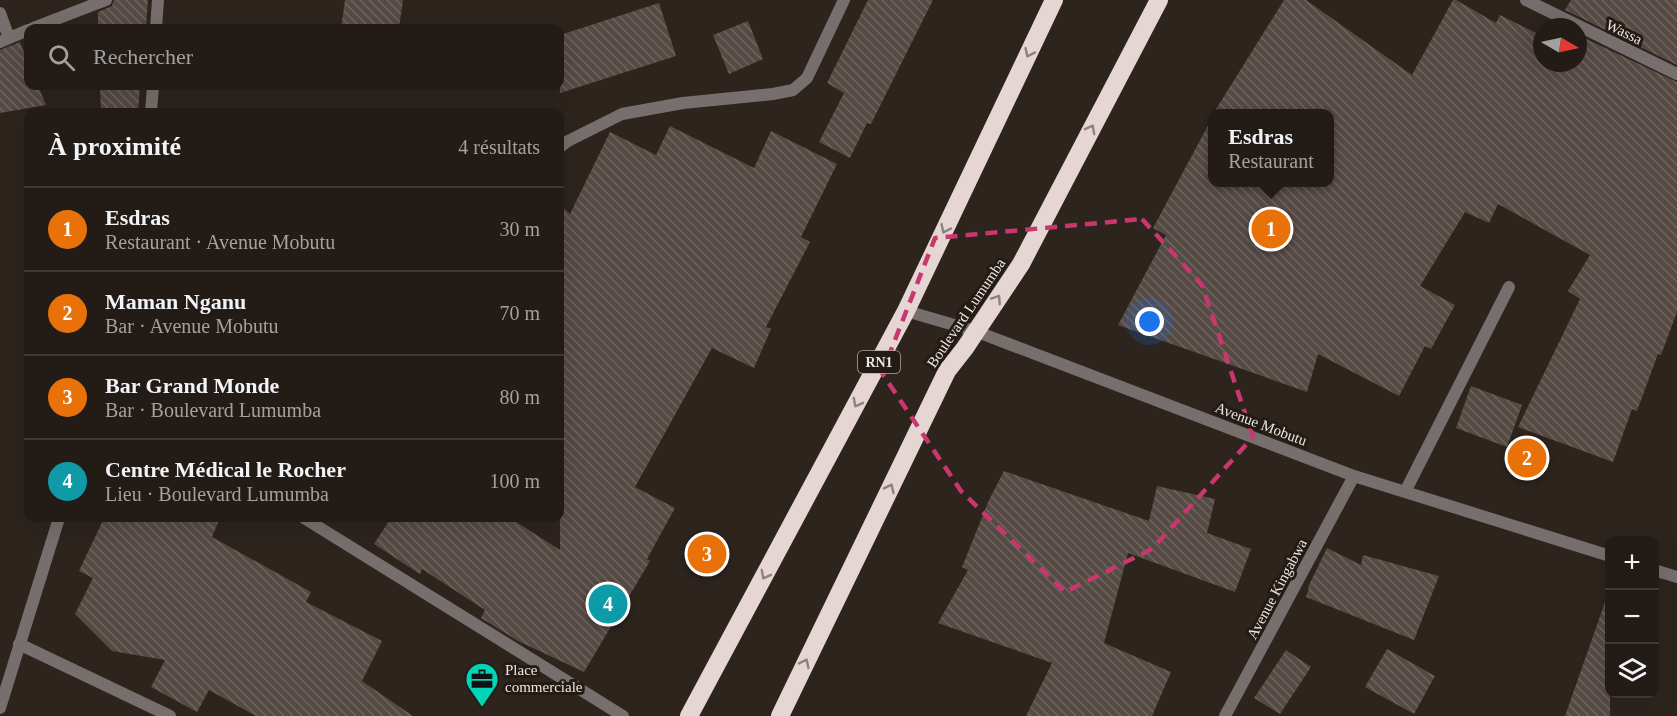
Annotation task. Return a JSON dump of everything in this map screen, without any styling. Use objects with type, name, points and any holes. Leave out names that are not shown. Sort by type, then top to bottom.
[{"type":"highway","name":"RN1","points":[[689,716],[906,311],[1054,0]]},
{"type":"highway","name":"Boulevard Lumumba","points":[[780,716],[946,371],[1021,264],[1158,0]]},
{"type":"street","points":[[43,24],[106,0]]},
{"type":"street","points":[[156,24],[158,0]]},
{"type":"street","points":[[564,144],[622,114],[683,103],[793,90],[807,78],[844,0]]},
{"type":"street","name":"Wassa","points":[[1526,0],[1677,74]]},
{"type":"street","points":[[0,13],[4,40],[24,32]]},
{"type":"street","points":[[151,108],[153,90]]},
{"type":"street","points":[[1406,492],[1509,287]]},
{"type":"street","name":"Avenue Mobutu","points":[[906,311],[975,332],[1354,476],[1605,554]]},
{"type":"street","name":"Avenue Kingabwa","points":[[1226,716],[1354,476]]},
{"type":"street","points":[[0,708],[58,522]]},
{"type":"street","points":[[310,522],[623,716]]},
{"type":"street","points":[[1659,572],[1677,577]]},
{"type":"street","points":[[19,645],[170,716]]},
{"type":"highlighted area","points":[[1142,219],[1202,285],[1253,437],[1152,549],[1065,592],[961,491],[882,373],[935,238]]},
{"type":"building","points":[[114,0],[148,0],[146,24],[98,24],[98,12],[112,6]]},
{"type":"building","points":[[345,0],[403,0],[400,24],[342,24]]},
{"type":"building","points":[[868,0],[933,0],[871,124],[867,123],[850,158],[819,142],[844,93],[827,83]]},
{"type":"building","points":[[1284,0],[1306,0],[1412,75],[1453,0],[1456,0],[1496,23],[1500,15],[1533,32],[1533,72],[1587,72],[1587,39],[1677,82],[1677,312],[1661,355],[1658,354],[1637,411],[1632,409],[1613,462],[1518,427],[1580,299],[1568,291],[1590,255],[1498,204],[1489,223],[1465,212],[1420,286],[1455,305],[1431,349],[1425,346],[1399,396],[1318,354],[1307,392],[1118,325],[1166,235],[1153,228],[1208,125],[1208,187],[1334,187],[1334,109],[1216,109]]},
{"type":"building","points":[[1571,0],[1677,0],[1677,65],[1587,21],[1587,18],[1581,18],[1565,10]]},
{"type":"building","points":[[659,3],[676,56],[560,93],[560,90],[564,90],[564,34]]},
{"type":"building","points":[[748,21],[763,59],[729,74],[713,35]]},
{"type":"building","points":[[20,42],[24,52],[24,90],[40,90],[46,105],[0,113],[0,50]]},
{"type":"building","points":[[100,90],[140,90],[138,108],[101,108]]},
{"type":"building","points":[[670,126],[754,168],[771,131],[837,164],[801,237],[810,242],[766,327],[771,329],[754,368],[712,348],[635,487],[675,508],[647,559],[650,561],[584,672],[518,641],[481,618],[485,610],[422,569],[420,574],[374,544],[388,522],[516,522],[560,550],[560,522],[564,522],[564,209],[570,214],[610,132],[656,155]]},
{"type":"building","points":[[1471,386],[1522,405],[1507,447],[1456,428]]},
{"type":"building","points":[[1004,471],[1149,521],[1157,486],[1215,499],[1207,533],[1251,549],[1235,592],[1128,553],[1104,643],[1171,672],[1152,716],[1026,716],[1052,663],[938,623],[968,570],[962,567],[989,500]]},
{"type":"building","points":[[102,522],[218,522],[212,537],[311,592],[306,602],[382,641],[362,681],[413,716],[256,716],[209,690],[197,712],[151,687],[165,660],[112,651],[75,614],[93,578],[79,571]]},
{"type":"building","points":[[1327,548],[1361,565],[1363,555],[1439,576],[1414,640],[1306,597],[1308,587]]},
{"type":"building","points":[[1605,602],[1605,698],[1610,698],[1610,716],[1565,716]]},
{"type":"building","points":[[1387,649],[1435,676],[1414,714],[1365,687]]},
{"type":"building","points":[[1286,650],[1311,667],[1280,714],[1254,698]]},
{"type":"place","name":"Esdras","points":[[1271,229]]},
{"type":"place","name":"Maman Nganu","points":[[1527,458]]},
{"type":"place","name":"Bar Grand Monde","points":[[707,554]]},
{"type":"place","name":"Centre Médical le Rocher","points":[[608,604]]},
{"type":"place","name":"Place commerciale","points":[[482,708]]}]
